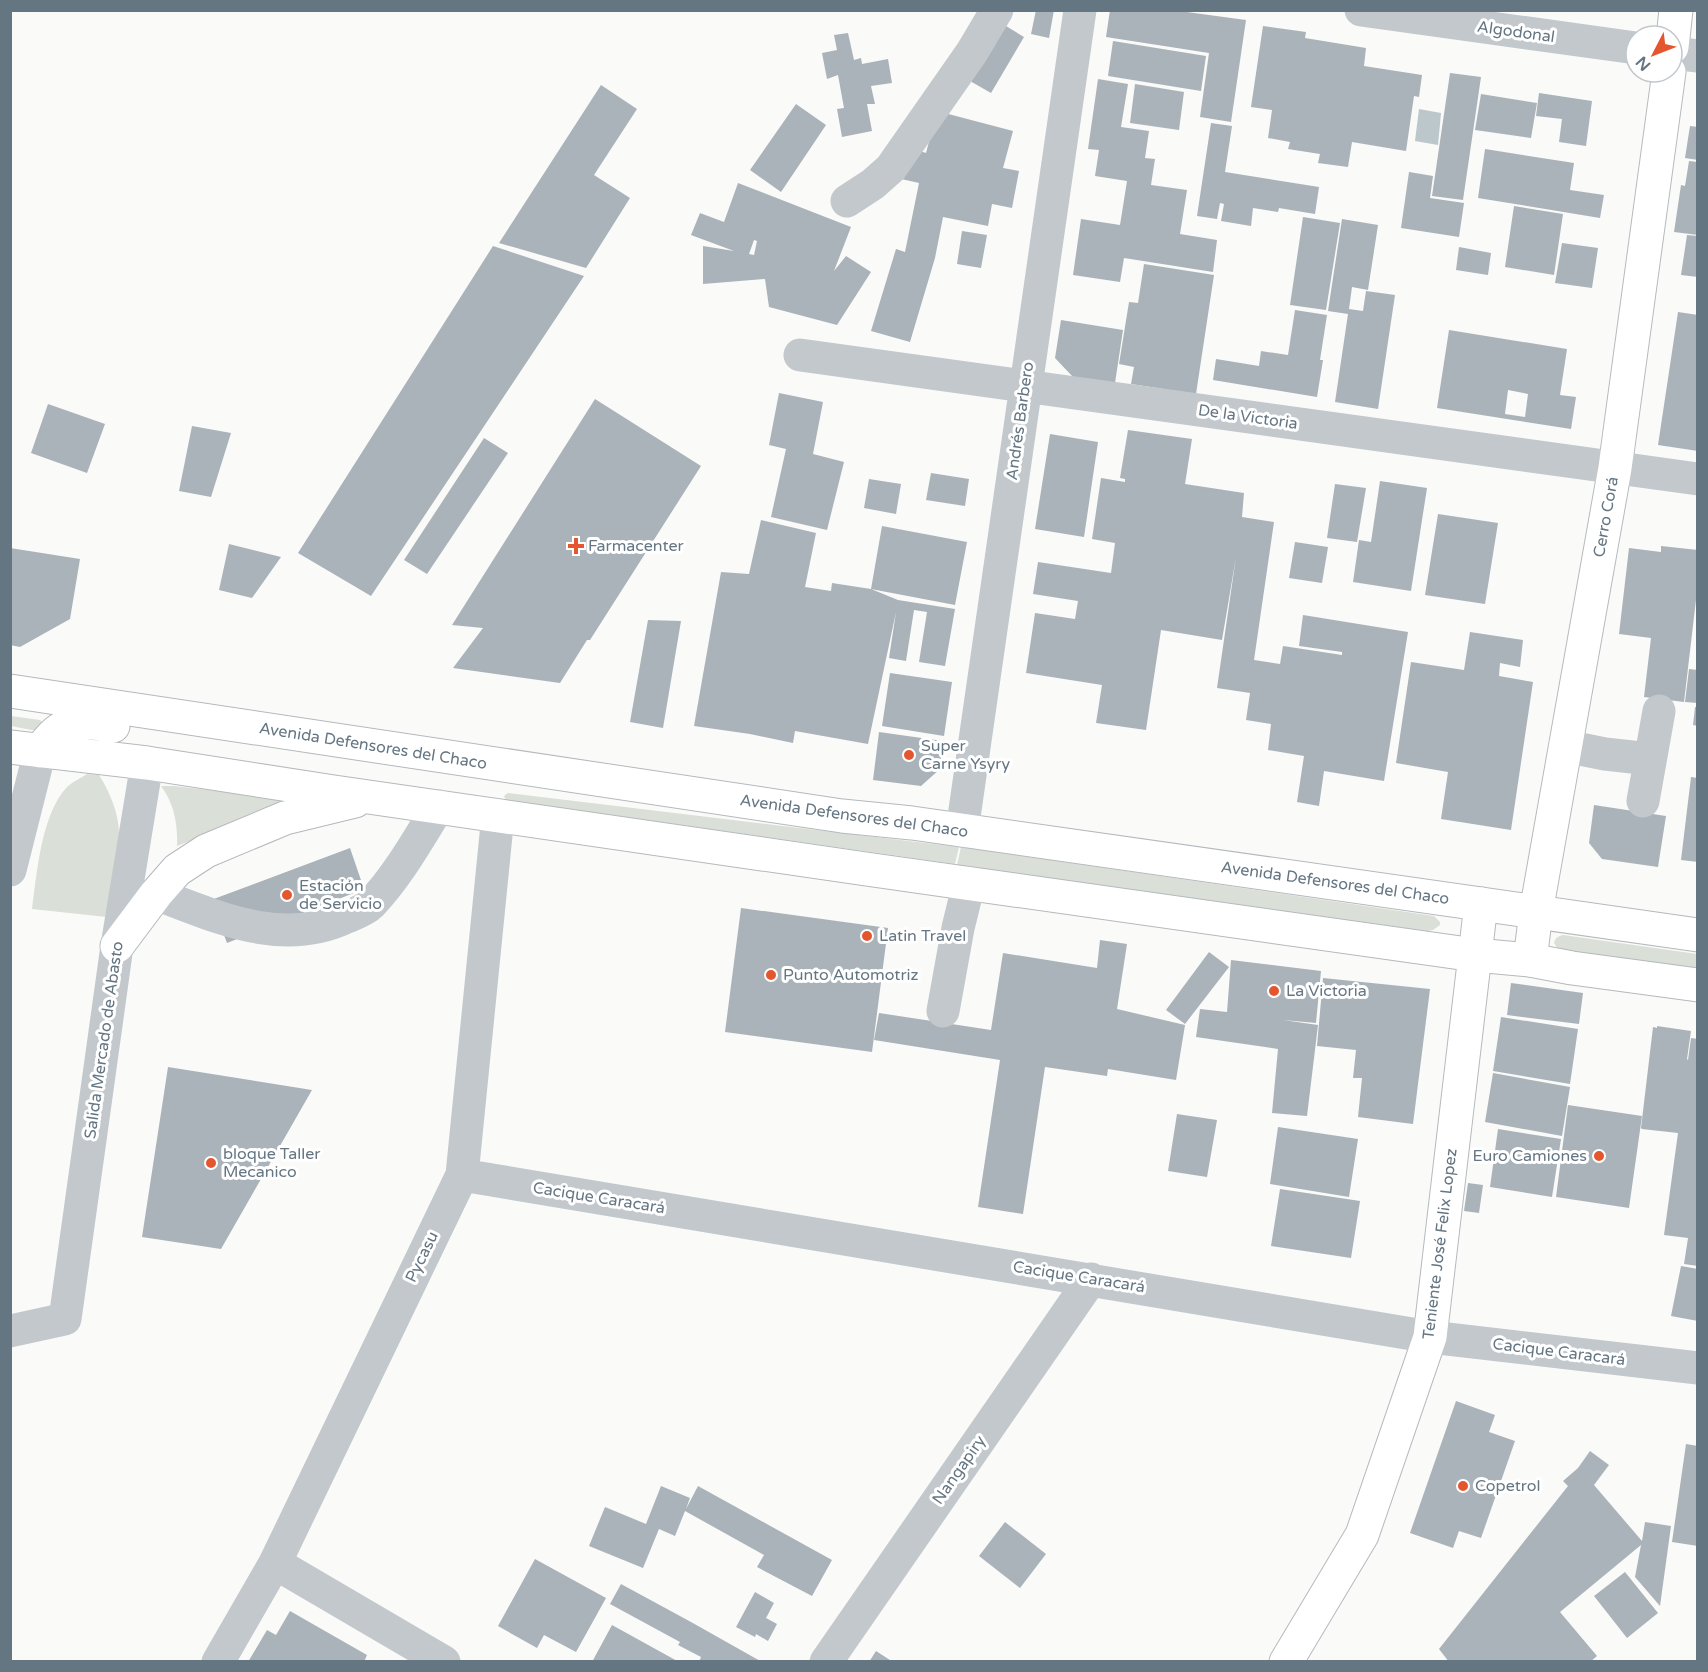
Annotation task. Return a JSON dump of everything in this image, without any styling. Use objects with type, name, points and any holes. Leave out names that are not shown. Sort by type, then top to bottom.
[{"type":"main road","name":"Cerro Corá","points":[[1530,960],[1536,912],[1614,468],[1667,84]]},
{"type":"main road","name":"Avenida Defensores del Chaco","points":[[10,691],[137,720],[912,824],[1698,935]]},
{"type":"main road","points":[[25,749],[66,724],[137,720],[148,752],[147,763]]},
{"type":"main road","points":[[25,749],[147,763],[969,883],[1476,955],[1530,960],[1698,986]]},
{"type":"main road","points":[[117,946],[177,870],[206,851],[285,818],[372,797]]},
{"type":"main road","name":"Teniente José Felix Lopez","points":[[1286,1662],[1362,1535],[1430,1337],[1481,904]]},
{"type":"street","points":[[847,201],[873,184],[891,168],[972,52],[997,10]]},
{"type":"street","name":"Andrés Barbero","points":[[962,831],[1080,10]]},
{"type":"street","name":"Algodonal","points":[[1361,10],[1624,46]]},
{"type":"street","name":"De la Victoria","points":[[800,355],[1698,479]]},
{"type":"street","points":[[1643,801],[1659,711]]},
{"type":"street","points":[[1566,746],[1605,754],[1650,759]]},
{"type":"street","points":[[10,870],[25,749]]},
{"type":"street","name":"Salida Mercado de Abasto","points":[[10,1332],[65,1319],[117,946],[147,763]]},
{"type":"street","points":[[156,894],[215,916],[257,928],[292,931],[332,925],[369,906],[395,873],[440,806]]},
{"type":"street","name":"Pycasu","points":[[218,1662],[274,1563],[462,1175],[498,815]]},
{"type":"street","points":[[943,1011],[958,928],[969,883]]},
{"type":"street","name":"Cacique Caracará","points":[[462,1175],[1430,1337],[1698,1368]]},
{"type":"street","name":"Nangapiry","points":[[826,1662],[1091,1279]]},
{"type":"street","points":[[274,1563],[444,1662]]},
{"type":"shaded area","points":[[1419,109],[1441,113],[1438,145],[1415,141]]},
{"type":"shaded area","points":[[11,716],[40,720],[44,724],[37,731],[11,726]]},
{"type":"shaded area","points":[[87,774],[99,775],[107,789],[118,821],[117,857],[107,917],[32,909],[38,862],[51,813],[67,787]]},
{"type":"shaded area","points":[[161,786],[295,800],[177,846],[174,814]]},
{"type":"shaded area","points":[[508,793],[959,847],[955,864],[507,800],[504,797]]},
{"type":"shaded area","points":[[961,847],[1434,916],[1440,925],[1427,931],[957,865]]},
{"type":"shaded area","points":[[1563,935],[1697,954],[1697,970],[1558,949],[1554,941]]},
{"type":"building","points":[[1036,10],[1054,10],[1049,38],[1031,34]]},
{"type":"building","points":[[1110,10],[1172,10],[1246,20],[1231,122],[1200,117],[1209,53],[1106,37]]},
{"type":"building","points":[[996,20],[1024,37],[991,93],[963,77]]},
{"type":"building","points":[[1263,26],[1306,32],[1305,38],[1366,48],[1364,66],[1422,75],[1419,97],[1414,96],[1406,151],[1352,142],[1348,167],[1318,163],[1320,154],[1288,149],[1290,142],[1268,138],[1272,110],[1251,107]]},
{"type":"building","points":[[848,33],[854,60],[861,58],[862,64],[888,59],[892,83],[871,86],[875,104],[867,104],[872,131],[842,137],[837,109],[844,108],[838,75],[827,79],[822,53],[837,50],[834,35]]},
{"type":"building","points":[[1113,41],[1206,56],[1201,91],[1108,76]]},
{"type":"building","points":[[1450,73],[1481,77],[1463,200],[1432,196]]},
{"type":"building","points":[[1098,79],[1128,84],[1121,127],[1149,131],[1145,158],[1155,159],[1151,185],[1187,190],[1180,234],[1217,240],[1213,272],[1124,258],[1120,282],[1073,275],[1081,219],[1120,225],[1127,181],[1095,176],[1099,150],[1088,149]]},
{"type":"building","points":[[1135,84],[1184,92],[1179,130],[1130,123]]},
{"type":"building","points":[[601,85],[637,109],[594,175],[630,198],[586,268],[499,243]]},
{"type":"building","points":[[1539,93],[1592,101],[1586,146],[1559,142],[1562,119],[1536,116]]},
{"type":"building","points":[[1481,94],[1537,103],[1531,138],[1475,130]]},
{"type":"building","points":[[796,104],[826,125],[781,192],[750,170]]},
{"type":"building","points":[[937,111],[1013,131],[1003,168],[1019,171],[1012,208],[992,204],[988,226],[943,217],[935,258],[910,342],[871,331],[896,249],[905,252],[919,183],[897,178],[920,151],[926,153]]},
{"type":"building","points":[[1211,123],[1232,126],[1225,172],[1319,187],[1315,214],[1279,208],[1278,212],[1253,208],[1251,226],[1221,221],[1224,204],[1220,203],[1217,219],[1197,216]]},
{"type":"building","points":[[1690,126],[1698,127],[1698,160],[1685,158]]},
{"type":"building","points":[[1485,149],[1574,163],[1570,190],[1604,195],[1600,218],[1478,198]]},
{"type":"building","points":[[1689,161],[1698,162],[1698,235],[1674,232],[1681,185],[1685,186]]},
{"type":"building","points":[[1409,172],[1433,176],[1430,198],[1464,203],[1459,237],[1401,228]]},
{"type":"building","points":[[738,183],[851,227],[834,271],[846,256],[871,272],[837,325],[769,307],[765,279],[703,284],[703,246],[734,251],[691,235],[700,213],[724,222]],"holes":[[[754,240],[757,241],[754,255],[749,254]]]},
{"type":"building","points":[[1514,206],[1563,214],[1554,275],[1505,267]]},
{"type":"building","points":[[1303,217],[1340,223],[1326,310],[1290,305]]},
{"type":"building","points":[[1342,219],[1378,225],[1368,290],[1352,287],[1349,309],[1363,311],[1366,291],[1395,295],[1378,409],[1335,402],[1348,314],[1328,311]]},
{"type":"building","points":[[962,231],[987,235],[981,268],[957,264]]},
{"type":"building","points":[[1687,235],[1698,236],[1698,277],[1681,275]]},
{"type":"building","points":[[1562,243],[1598,248],[1592,288],[1555,283]]},
{"type":"building","points":[[493,246],[584,276],[371,596],[298,553]]},
{"type":"building","points":[[1459,247],[1491,253],[1488,275],[1456,270]]},
{"type":"building","points":[[1144,264],[1214,275],[1196,394],[1131,384],[1134,367],[1119,364],[1129,302],[1138,303]]},
{"type":"building","points":[[1295,310],[1327,315],[1317,397],[1213,380],[1216,359],[1259,366],[1261,351],[1288,355]]},
{"type":"building","points":[[1678,312],[1698,315],[1698,451],[1658,445]]},
{"type":"building","points":[[1061,320],[1123,330],[1115,383],[1073,377],[1055,358]]},
{"type":"building","points":[[1449,330],[1567,349],[1560,395],[1576,397],[1571,429],[1437,408]],"holes":[[[1508,390],[1528,394],[1525,417],[1505,414]]]},
{"type":"building","points":[[779,393],[823,402],[813,454],[844,462],[827,530],[771,517],[786,449],[769,445]]},
{"type":"building","name":"Farmacenter","points":[[595,399],[701,466],[560,683],[453,668],[483,628],[452,625]]},
{"type":"building","points":[[48,404],[105,424],[87,473],[31,453]]},
{"type":"building","points":[[192,426],[231,433],[211,497],[179,491]]},
{"type":"building","points":[[1128,430],[1192,439],[1185,484],[1244,493],[1242,517],[1274,522],[1254,660],[1280,664],[1283,646],[1342,655],[1342,652],[1299,646],[1303,615],[1408,632],[1384,781],[1324,771],[1319,806],[1297,802],[1304,756],[1268,750],[1271,724],[1246,720],[1250,693],[1217,688],[1236,557],[1222,640],[1161,630],[1146,730],[1096,723],[1102,685],[1026,673],[1035,613],[1075,619],[1078,601],[1033,594],[1038,562],[1111,573],[1115,543],[1092,539],[1101,478],[1125,482],[1125,479],[1120,478]]},
{"type":"building","points":[[1050,434],[1098,442],[1084,537],[1035,529]]},
{"type":"building","points":[[484,438],[508,453],[427,574],[404,560]]},
{"type":"building","points":[[931,473],[969,479],[965,506],[926,500]]},
{"type":"building","points":[[869,479],[901,484],[896,514],[864,508]]},
{"type":"building","points":[[1380,481],[1427,488],[1411,591],[1353,582],[1359,540],[1371,542]]},
{"type":"building","points":[[1335,484],[1366,488],[1357,542],[1327,538]]},
{"type":"building","points":[[1438,514],[1498,523],[1485,604],[1425,595]]},
{"type":"building","points":[[761,520],[816,533],[805,587],[831,591],[832,583],[871,589],[898,600],[955,609],[945,666],[919,662],[927,612],[914,610],[906,661],[889,658],[896,612],[868,744],[795,731],[793,743],[694,726],[721,572],[749,574]]},
{"type":"building","points":[[882,526],[967,542],[955,605],[871,589]]},
{"type":"building","points":[[1295,542],[1328,547],[1322,583],[1289,578]]},
{"type":"building","points":[[229,544],[281,557],[252,598],[219,590]]},
{"type":"building","points":[[1661,546],[1698,550],[1698,583],[1684,702],[1644,697],[1651,638],[1619,634],[1629,548],[1661,552]]},
{"type":"building","points":[[10,548],[80,559],[70,619],[20,647],[10,645]]},
{"type":"building","points":[[648,620],[681,621],[663,728],[630,722]]},
{"type":"building","points":[[1470,632],[1523,640],[1520,667],[1500,663],[1499,676],[1533,682],[1511,830],[1441,819],[1448,772],[1396,763],[1411,662],[1464,670]]},
{"type":"building","points":[[1689,669],[1698,670],[1698,703],[1685,702]]},
{"type":"building","points":[[890,673],[952,682],[944,736],[882,726]]},
{"type":"building","points":[[1695,707],[1698,707],[1698,726],[1693,725]]},
{"type":"building","name":"Super Carne Ysyry","points":[[879,732],[943,741],[940,769],[921,786],[873,780]]},
{"type":"building","points":[[1691,777],[1698,778],[1698,862],[1681,860]]},
{"type":"building","points":[[1594,805],[1666,816],[1658,867],[1602,859],[1589,843]]},
{"type":"building","name":"Estación de Servicio","points":[[350,848],[364,889],[227,943],[211,900]]},
{"type":"building","points":[[741,908],[888,928],[872,1052],[725,1032]]},
{"type":"building","points":[[1100,940],[1127,944],[1117,1009],[1185,1025],[1176,1080],[1108,1069],[1107,1076],[1045,1067],[1023,1214],[978,1207],[1000,1060],[874,1040],[879,1013],[991,1030],[1003,953],[1097,968]]},
{"type":"building","points":[[1209,952],[1229,967],[1185,1024],[1166,1010]]},
{"type":"building","points":[[1231,960],[1321,971],[1316,1023],[1283,1020],[1318,1025],[1307,1116],[1272,1113],[1278,1049],[1196,1037],[1200,1009],[1227,1012]]},
{"type":"building","points":[[1323,978],[1430,989],[1413,1124],[1358,1117],[1362,1078],[1353,1078],[1356,1050],[1317,1046]]},
{"type":"building","points":[[1511,983],[1583,993],[1579,1024],[1507,1015]]},
{"type":"building","points":[[1501,1017],[1578,1029],[1570,1084],[1493,1071]]},
{"type":"building","points":[[1657,1026],[1691,1031],[1688,1060],[1691,1038],[1698,1039],[1698,1266],[1684,1264],[1688,1238],[1664,1235],[1678,1133],[1641,1128],[1653,1027],[1657,1028]]},
{"type":"building","name":"bloque Taller Mecanico","points":[[168,1067],[312,1090],[221,1249],[142,1237]]},
{"type":"building","points":[[1493,1073],[1570,1087],[1562,1136],[1485,1122]]},
{"type":"building","name":"Euro Camiones","points":[[1568,1105],[1642,1116],[1629,1208],[1556,1197]]},
{"type":"building","points":[[1177,1114],[1217,1120],[1207,1177],[1168,1171]]},
{"type":"building","points":[[1278,1127],[1358,1139],[1349,1197],[1270,1184]]},
{"type":"building","points":[[1498,1129],[1561,1139],[1552,1197],[1490,1187]]},
{"type":"building","points":[[1468,1183],[1483,1185],[1479,1213],[1464,1211]]},
{"type":"building","points":[[1280,1189],[1360,1201],[1351,1258],[1271,1246]]},
{"type":"building","points":[[1681,1266],[1698,1269],[1698,1321],[1671,1316]]},
{"type":"building","name":"Copetrol","points":[[1456,1401],[1495,1415],[1489,1432],[1515,1441],[1481,1538],[1459,1531],[1453,1548],[1410,1533]]},
{"type":"building","points":[[1686,1444],[1698,1446],[1698,1546],[1672,1542]]},
{"type":"building","points":[[1590,1451],[1609,1465],[1594,1485],[1642,1541],[1645,1522],[1671,1526],[1660,1606],[1635,1577],[1641,1545],[1560,1612],[1597,1656],[1590,1662],[1449,1662],[1439,1649],[1568,1486],[1563,1481],[1578,1468]]},
{"type":"building","points":[[661,1486],[690,1498],[686,1509],[698,1486],[832,1560],[812,1596],[757,1567],[764,1555],[685,1511],[675,1536],[659,1529],[643,1568],[589,1546],[605,1507],[646,1524]]},
{"type":"building","points":[[1005,1522],[1046,1554],[1020,1588],[979,1556]]},
{"type":"building","points":[[535,1559],[606,1598],[576,1652],[544,1635],[537,1648],[498,1626]]},
{"type":"building","points":[[1625,1572],[1658,1613],[1627,1638],[1594,1596]]},
{"type":"building","points":[[621,1584],[762,1662],[699,1662],[701,1657],[678,1645],[680,1642],[610,1604]]},
{"type":"building","points":[[755,1592],[774,1603],[766,1618],[777,1624],[768,1641],[736,1627]]},
{"type":"building","points":[[290,1611],[367,1655],[364,1662],[248,1662],[267,1630],[276,1635]]},
{"type":"building","points":[[612,1625],[679,1662],[592,1662]]},
{"type":"building","points":[[876,1651],[893,1662],[869,1662]]},
{"type":"place","name":"Farmacenter","points":[[576,546]]},
{"type":"place","name":"Super Carne Ysyry","points":[[909,755]]},
{"type":"place","name":"Estación de Servicio","points":[[287,895]]},
{"type":"place","name":"Latin Travel","points":[[867,936]]},
{"type":"place","name":"Punto Automotriz","points":[[771,975]]},
{"type":"place","name":"La Victoria","points":[[1274,991]]},
{"type":"place","name":"Euro Camiones","points":[[1599,1156]]},
{"type":"place","name":"bloque Taller Mecanico","points":[[211,1163]]},
{"type":"place","name":"Copetrol","points":[[1463,1486]]}]
